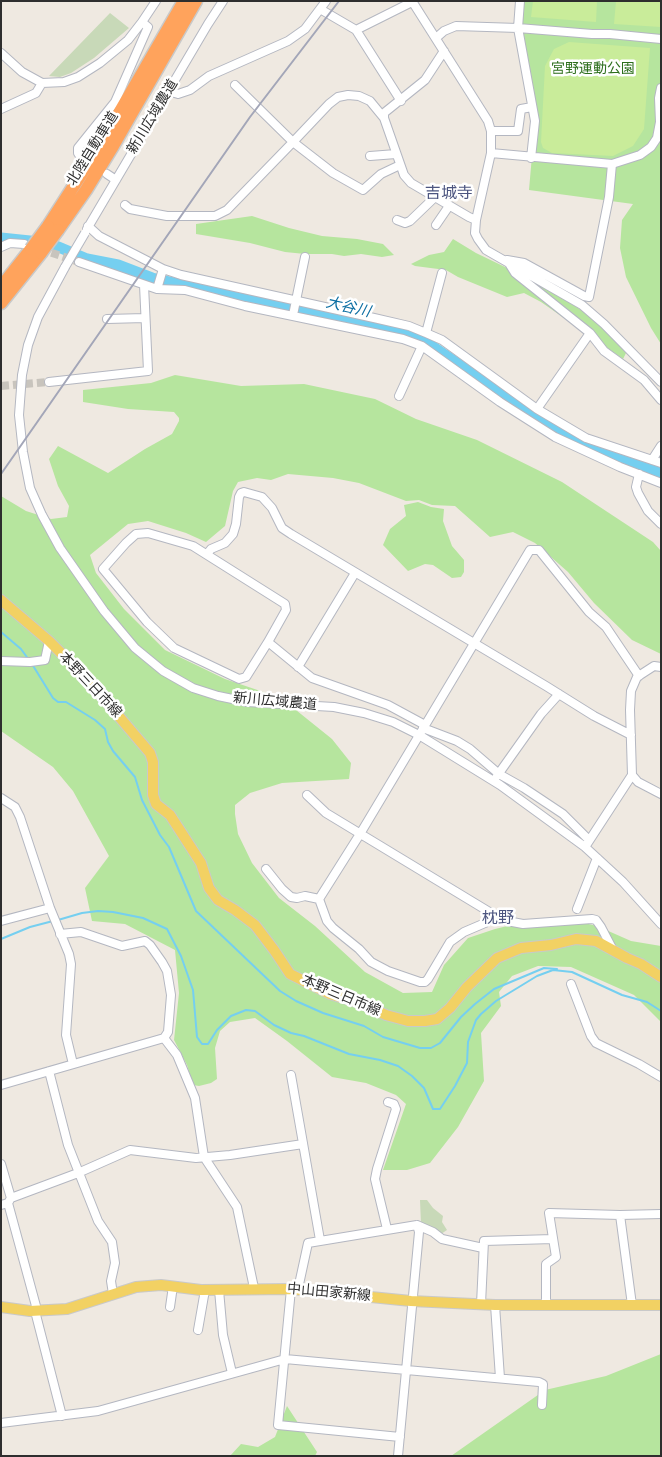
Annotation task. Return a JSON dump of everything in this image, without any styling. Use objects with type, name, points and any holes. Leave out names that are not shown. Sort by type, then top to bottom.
[{"type":"highway","name":"北陸自動車道","points":[[53,228],[184,1]]},
{"type":"highway","name":"北陸自動車道","points":[[1,287],[32,249],[86,190],[196,1]]},
{"type":"highway","name":"北陸自動車道","points":[[1,303],[32,249]]},
{"type":"main road","name":"本野三日市線","points":[[1,600],[49,641],[87,679],[150,753],[153,762],[153,795],[156,804],[170,815],[196,855],[201,863],[209,888],[218,900],[255,925],[290,974],[330,994],[360,1003],[386,1015],[408,1021],[437,1019],[450,1008],[467,987],[497,958],[521,948],[551,945],[576,939],[596,941],[641,964],[661,977]]},
{"type":"main road","name":"中山田家新線","points":[[1,1307],[35,1311],[67,1309],[146,1285],[205,1290],[294,1289],[411,1301],[495,1305],[661,1305]]},
{"type":"street","points":[[1,53],[22,72],[42,83],[64,82],[78,77],[100,63],[128,40],[156,1]]},
{"type":"street","name":"新川広域農道","points":[[223,1],[65,267],[38,317],[28,345],[22,374],[19,415],[22,452],[30,488],[42,515],[60,548],[104,611],[135,648],[163,670],[193,688],[218,696],[247,702],[334,707],[422,729],[497,777],[537,810],[587,843],[597,858],[623,882],[661,924]]},
{"type":"street","points":[[168,91],[178,94],[190,90],[209,76],[288,41],[305,29],[326,1]]},
{"type":"street","points":[[520,1],[518,28],[534,121],[531,158]]},
{"type":"street","points":[[356,30],[412,2],[488,121],[491,131],[491,153],[476,220],[475,233],[478,240],[486,250],[582,305],[604,324],[661,382]]},
{"type":"street","points":[[320,9],[356,30],[401,101]]},
{"type":"street","points":[[80,156],[78,148],[116,102],[148,27],[142,22]]},
{"type":"street","points":[[436,38],[444,31],[456,26],[518,28],[661,39]]},
{"type":"street","points":[[384,118],[384,113],[425,80],[444,51]]},
{"type":"street","points":[[1,109],[36,93],[42,83]]},
{"type":"street","points":[[235,85],[293,142],[332,173],[363,190],[381,174],[400,165]]},
{"type":"street","points":[[491,153],[612,164],[640,155],[657,138],[660,122],[659,98],[661,88]]},
{"type":"street","points":[[125,204],[130,209],[167,216],[215,216],[227,210],[329,104],[338,98],[348,95],[359,96],[370,101],[384,118],[400,165],[410,183],[476,220]]},
{"type":"street","points":[[491,131],[518,131],[521,109],[532,107]]},
{"type":"street","points":[[370,156],[396,154]]},
{"type":"street","points":[[506,261],[524,263],[589,297],[610,197],[612,164]]},
{"type":"street","points":[[107,174],[116,180]]},
{"type":"street","points":[[397,220],[405,223],[410,221],[435,197]]},
{"type":"street","points":[[436,225],[449,206]]},
{"type":"street","points":[[86,230],[163,269],[181,275],[383,320],[426,333],[442,340],[537,409],[586,438],[661,463]]},
{"type":"street","points":[[1,247],[10,243],[32,249]]},
{"type":"street","points":[[293,315],[305,257]]},
{"type":"street","points":[[506,261],[515,273],[590,333],[604,351],[644,380],[661,400]]},
{"type":"street","points":[[79,262],[157,289],[185,290],[245,306],[403,339],[422,346],[500,402],[554,437],[661,483]]},
{"type":"street","points":[[157,289],[163,269]]},
{"type":"street","points":[[426,333],[442,273]]},
{"type":"street","points":[[49,382],[148,370],[144,285]]},
{"type":"street","points":[[106,320],[145,318]]},
{"type":"street","points":[[537,409],[590,333]]},
{"type":"street","points":[[400,396],[422,346]]},
{"type":"street","points":[[652,460],[661,446]]},
{"type":"street","points":[[639,474],[636,487],[638,493],[648,511],[661,524]]},
{"type":"street","points":[[207,554],[211,549],[225,544],[232,534],[236,524],[240,493],[244,492],[262,497],[272,508],[282,528],[594,716],[631,735]]},
{"type":"street","points":[[148,532],[181,541],[207,554],[285,604],[286,610],[246,677],[239,678],[174,648],[147,622],[103,569],[136,534],[148,532]]},
{"type":"street","points":[[319,899],[530,550],[539,550],[589,612],[606,627],[639,676]]},
{"type":"street","points":[[298,667],[355,573]]},
{"type":"street","points":[[1,661],[30,662],[45,660],[49,641]]},
{"type":"street","points":[[268,642],[312,678],[388,705],[422,729],[457,741],[470,749],[497,777],[546,801],[580,829],[587,843],[632,775],[631,691],[639,676],[654,666],[661,667]]},
{"type":"street","points":[[497,777],[541,714],[559,694]]},
{"type":"street","points":[[632,775],[638,782],[661,794]]},
{"type":"street","points":[[307,795],[326,813],[496,916],[507,921],[523,924],[596,920],[602,927],[612,948]]},
{"type":"street","points":[[1,798],[15,807],[20,817],[50,908],[69,954],[71,964],[66,1035],[73,1064]]},
{"type":"street","points":[[576,909],[597,858]]},
{"type":"street","points":[[266,869],[291,897],[305,896],[319,899]]},
{"type":"street","points":[[319,899],[327,921],[371,962],[388,972],[425,982],[450,942],[464,932],[485,924],[496,916]]},
{"type":"street","points":[[1,921],[50,908]]},
{"type":"street","points":[[1,1086],[164,1038],[168,1032],[171,995],[167,971],[150,945],[145,941],[122,946],[81,932],[60,934]]},
{"type":"street","points":[[571,984],[591,1036],[596,1044],[661,1076]]},
{"type":"street","points":[[164,1038],[177,1054],[195,1098],[204,1157],[237,1206],[254,1288]]},
{"type":"street","points":[[49,1071],[68,1146],[98,1221],[112,1242],[115,1263],[111,1281],[113,1294]]},
{"type":"street","points":[[291,1075],[320,1240]]},
{"type":"street","points":[[387,1229],[376,1179],[377,1169],[396,1109],[394,1104],[388,1102]]},
{"type":"street","points":[[7,1202],[130,1150],[196,1158],[303,1144]]},
{"type":"street","points":[[1,1164],[7,1202],[36,1306],[35,1311],[62,1416]]},
{"type":"street","points":[[546,1306],[546,1264],[556,1256],[549,1213],[661,1214]]},
{"type":"street","points":[[620,1215],[632,1305]]},
{"type":"street","points":[[398,1456],[411,1301],[419,1232],[417,1225]]},
{"type":"street","points":[[400,1437],[278,1425],[294,1289],[308,1243],[417,1225],[433,1232],[442,1239],[483,1248]]},
{"type":"street","points":[[481,1304],[484,1241],[553,1239]]},
{"type":"street","points":[[170,1307],[173,1286]]},
{"type":"street","points":[[198,1330],[205,1290]]},
{"type":"street","points":[[219,1290],[223,1335],[232,1373]]},
{"type":"street","points":[[495,1305],[500,1378]]},
{"type":"street","points":[[1,1424],[98,1411],[285,1359],[500,1378],[543,1384],[542,1405]]},
{"type":"green space","name":"宮野運動公園","points":[[520,1],[661,1],[661,344],[626,277],[620,248],[622,220],[633,204],[529,190],[535,121],[518,28]]},
{"type":"green space","points":[[533,1],[597,1],[596,22],[531,17]]},
{"type":"green space","points":[[616,1],[661,1],[661,27],[614,24]]},
{"type":"green space","points":[[110,13],[129,28],[94,58],[71,73],[60,77],[49,76]]},
{"type":"green space","points":[[569,42],[650,48],[644,129],[633,146],[613,156],[552,153],[543,148],[541,142],[545,66],[554,49]]},
{"type":"green space","points":[[252,216],[322,236],[357,239],[383,244],[394,255],[382,257],[361,254],[344,256],[285,252],[250,243],[196,234],[196,224]]},
{"type":"green space","points":[[453,239],[476,253],[532,280],[599,322],[626,353],[623,359],[541,302],[524,293],[507,297],[458,277],[446,270],[411,264],[429,255],[444,252]]},
{"type":"green space","points":[[175,375],[241,386],[304,384],[375,399],[416,419],[477,440],[562,482],[653,542],[661,551],[661,654],[632,640],[594,603],[568,572],[535,543],[513,532],[490,537],[455,506],[432,505],[419,500],[406,501],[359,483],[333,478],[288,474],[271,480],[257,478],[238,482],[233,491],[225,526],[206,542],[186,533],[148,521],[128,524],[90,555],[96,573],[124,609],[165,650],[225,679],[281,698],[332,739],[351,763],[349,779],[282,783],[250,793],[235,805],[235,814],[238,834],[252,863],[279,898],[315,926],[365,972],[403,993],[432,992],[444,965],[468,938],[524,922],[572,920],[597,926],[631,941],[661,946],[661,1022],[634,995],[571,967],[538,966],[512,976],[499,992],[501,1006],[481,1033],[484,1081],[458,1127],[430,1163],[407,1170],[383,1170],[406,1104],[396,1095],[366,1083],[332,1077],[255,1018],[230,1022],[220,1031],[215,1048],[217,1079],[211,1083],[199,1086],[193,1085],[187,1065],[174,1040],[179,993],[175,950],[125,924],[92,921],[85,888],[109,856],[73,791],[53,767],[1,731],[1,496],[26,511],[51,519],[67,517],[69,506],[58,486],[49,459],[58,446],[108,473],[172,434],[179,421],[174,412],[128,409],[83,402],[83,390],[151,383]]},
{"type":"green space","points":[[418,502],[444,509],[443,521],[452,546],[464,560],[464,572],[461,577],[452,578],[433,565],[425,564],[408,571],[383,545],[390,529],[406,516],[404,505]]},
{"type":"green space","points":[[420,1200],[427,1200],[443,1216],[442,1222],[447,1230],[441,1234],[421,1224]]},
{"type":"green space","points":[[661,1354],[661,1456],[451,1456],[545,1390],[606,1376]]},
{"type":"green space","points":[[287,1406],[317,1452],[315,1456],[230,1456],[241,1444],[258,1447],[275,1437]]},
{"type":"waterway","name":"大谷川","points":[[1,238],[49,243],[87,259],[118,265],[152,278],[398,333],[426,342],[558,432],[595,450],[661,473]]},
{"type":"waterway","points":[[1,632],[21,649],[29,660]]},
{"type":"waterway","points":[[32,664],[53,698],[58,702],[66,702],[95,720],[105,729],[108,742],[113,751],[135,777],[142,800],[160,835],[169,847],[196,911],[280,991],[296,1001],[323,1013],[364,1026],[383,1037],[420,1048],[431,1048],[440,1043],[461,1017],[494,989],[544,968],[557,969]]},
{"type":"waterway","points":[[58,920],[82,913],[113,912],[143,918],[167,929],[181,956],[193,990],[197,1037],[202,1044],[208,1044],[217,1030],[231,1016],[246,1010],[255,1011],[274,1025],[291,1033],[304,1036],[349,1054],[380,1060],[398,1066],[424,1088],[433,1109],[440,1109],[467,1063],[468,1042],[476,1020],[496,1001],[537,976],[553,970],[572,972],[622,995],[647,1002],[661,1011]]},
{"type":"waterway","points":[[1,939],[30,927],[53,921]]},
{"type":"tunnel","points":[[40,249],[79,262]]},
{"type":"tunnel","points":[[1,386],[49,382]]},
{"type":"railway","points":[[1,474],[250,117],[339,1]]},
{"type":"district","name":"吉城寺","points":[[449,194]]},
{"type":"district","name":"枕野","points":[[498,919]]}]
